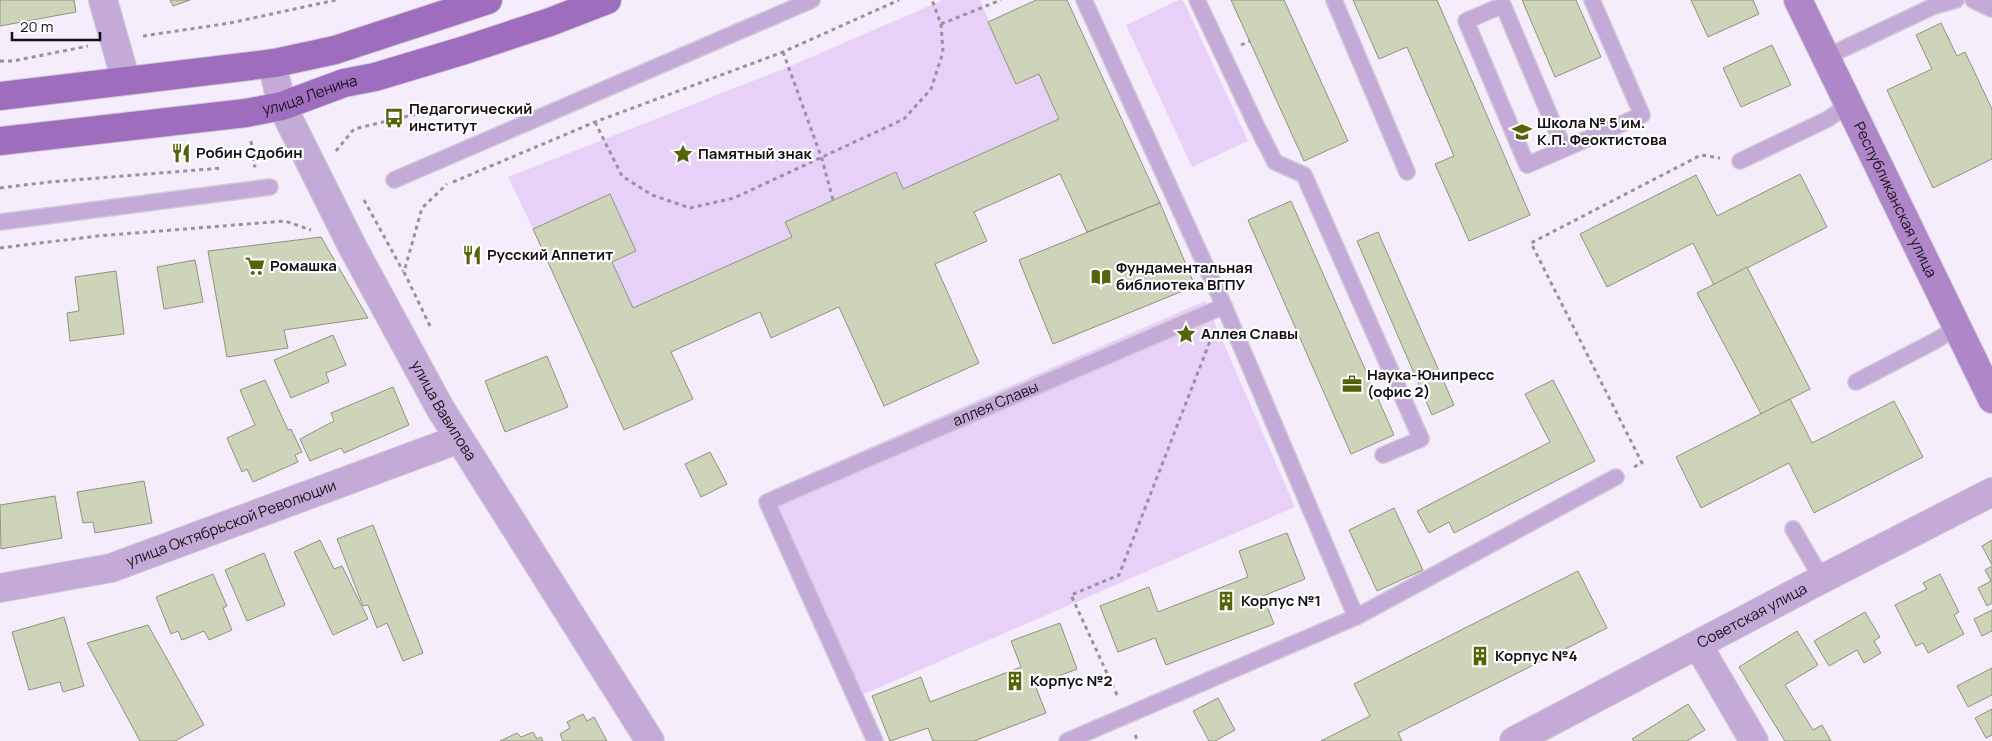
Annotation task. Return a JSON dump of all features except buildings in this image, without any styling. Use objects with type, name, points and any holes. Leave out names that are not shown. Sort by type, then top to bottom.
[{"type":"main road","points":[[0,96],[272,63],[335,50],[488,0]]},
{"type":"main road","name":"улица Ленина","points":[[0,141],[246,113],[282,106],[344,83],[375,77],[465,50],[550,22],[608,0]]},
{"type":"street","points":[[103,0],[116,40],[126,81]]},
{"type":"street","name":"Республиканская улица","points":[[1798,0],[1992,399]]},
{"type":"street","name":"улица Вавилова","points":[[272,63],[282,106],[352,246],[440,408],[650,741]]},
{"type":"street","name":"улица Октябрьской Революции","points":[[0,588],[111,568],[459,439]]},
{"type":"street","name":"Советская улица","points":[[1514,741],[1992,492]]},
{"type":"street","points":[[1698,645],[1754,741]]},
{"type":"lane","points":[[394,180],[812,0]]},
{"type":"lane","points":[[1084,0],[1224,306],[1356,617]]},
{"type":"lane","points":[[1197,0],[1275,162],[1304,175],[1421,439],[1383,454]]},
{"type":"lane","points":[[1334,0],[1407,172]]},
{"type":"lane","points":[[1564,149],[1503,6],[1466,21],[1527,165],[1564,149],[1642,115],[1592,0]]},
{"type":"lane","points":[[1826,57],[1932,3],[1956,0]]},
{"type":"lane","points":[[1973,0],[1992,9]]},
{"type":"lane","points":[[1740,160],[1828,119],[1849,104]]},
{"type":"lane","points":[[0,222],[270,187]]},
{"type":"lane","name":"аллея Славы","points":[[875,741],[767,502],[1224,306]]},
{"type":"lane","points":[[1856,382],[1957,328]]},
{"type":"lane","points":[[1067,741],[1356,617],[1616,477]]},
{"type":"lane","points":[[1793,529],[1822,579]]},
{"type":"path","points":[[0,61],[13,61],[116,40],[230,23],[336,0]]},
{"type":"path","points":[[434,333],[404,272],[422,208],[445,185],[595,122],[783,52],[899,0]]},
{"type":"path","points":[[595,122],[622,176],[652,195],[690,208],[734,198],[822,159],[904,119],[931,89],[943,52],[941,24],[932,0]]},
{"type":"path","points":[[941,24],[1001,0]]},
{"type":"path","points":[[783,52],[822,159],[833,200]]},
{"type":"path","points":[[245,166],[255,166],[250,136]]},
{"type":"path","points":[[1616,477],[1642,463],[1530,243],[1701,155],[1740,160]]},
{"type":"path","points":[[0,188],[49,182],[226,168]]},
{"type":"path","points":[[0,248],[97,236],[285,221],[313,231]]},
{"type":"path","points":[[1138,741],[1071,595],[1119,575],[1224,306]]},
{"type":"shaded area","points":[[943,0],[980,0],[1016,84],[1039,74],[1059,119],[903,189],[895,172],[785,222],[792,237],[633,308],[612,262],[636,251],[610,195],[533,229],[508,177],[788,67]]},
{"type":"shaded area","points":[[1179,0],[1183,0],[1248,141],[1192,167],[1126,25]]},
{"type":"shaded area","points":[[1205,301],[1295,507],[862,695],[772,490]]},
{"type":"place","name":"Педагогический институт","points":[[394,118]]},
{"type":"place","name":"Школа № 5 им. К.П. Феоктистова","points":[[1522,132]]},
{"type":"place","name":"Робин Сдобин","points":[[181,153]]},
{"type":"place","name":"Памятный знак","points":[[683,154]]},
{"type":"place","name":"Русский Аппетит","points":[[472,255]]},
{"type":"place","name":"Ромашка","points":[[255,266]]},
{"type":"place","name":"Фундаментальная библиотека ВГПУ","points":[[1101,277]]},
{"type":"place","name":"Аллея Славы","points":[[1186,334]]},
{"type":"place","name":"Наука-Юнипресс (офис 2)","points":[[1352,384]]},
{"type":"place","name":"Корпус №1","points":[[1226,601]]},
{"type":"place","name":"Корпус №4","points":[[1480,656]]},
{"type":"place","name":"Корпус №2","points":[[1015,681]]}]
